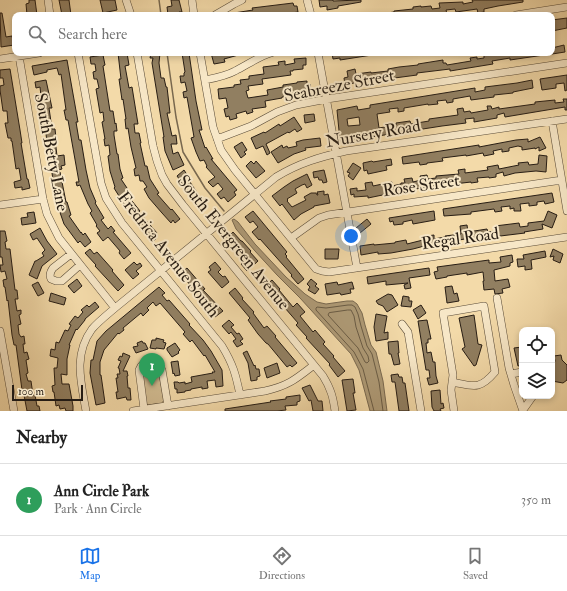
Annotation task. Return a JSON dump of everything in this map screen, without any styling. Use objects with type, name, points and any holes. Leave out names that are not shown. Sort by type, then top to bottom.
[{"type":"street","points":[[48,0],[50,12]]},
{"type":"street","points":[[126,0],[130,12]]},
{"type":"street","points":[[192,0],[194,12]]},
{"type":"street","points":[[220,12],[242,0]]},
{"type":"street","points":[[307,0],[310,12]]},
{"type":"street","points":[[538,12],[567,8]]},
{"type":"street","points":[[0,59],[19,56]]},
{"type":"street","name":"South Betty Lane","points":[[19,56],[43,199],[47,214],[59,238],[116,308]]},
{"type":"street","name":"Fredrica Avenue South","points":[[79,56],[99,173],[106,198],[122,223],[222,346],[233,366],[240,395]]},
{"type":"street","name":"South Evergreen Avenue","points":[[138,56],[153,146],[167,184],[323,376],[332,394],[335,411]]},
{"type":"street","name":"Regal Road","points":[[201,56],[213,126],[221,150],[228,161],[316,269],[329,272],[567,237]]},
{"type":"street","points":[[205,80],[234,72],[261,56]]},
{"type":"street","points":[[319,56],[357,268]]},
{"type":"street","name":"Seabreeze Street","points":[[217,140],[251,126],[277,112],[296,105],[326,99],[567,63]]},
{"type":"street","name":"Nursery Road","points":[[116,308],[276,177],[291,168],[313,159],[336,153],[567,119]]},
{"type":"street","points":[[552,121],[567,211]]},
{"type":"street","name":"Rose Street","points":[[291,238],[319,218],[328,215],[562,180]]},
{"type":"street","points":[[0,205],[43,199]]},
{"type":"street","points":[[71,254],[50,271],[52,279],[56,281],[62,280],[80,265]]},
{"type":"street","points":[[497,298],[511,374],[523,410]]},
{"type":"street","points":[[452,382],[465,386],[482,384],[495,372],[484,306],[443,313],[453,375],[452,382],[451,390],[454,411]]},
{"type":"street","points":[[86,411],[79,375],[79,362],[82,348],[92,329],[116,308]]},
{"type":"street","points":[[402,324],[408,332],[421,411]]},
{"type":"street","points":[[0,331],[2,350],[14,411]]},
{"type":"street","points":[[144,409],[139,370],[143,364],[152,360],[160,365],[162,370],[168,406]]},
{"type":"street","points":[[133,411],[265,391],[284,386],[314,365]]},
{"type":"street","points":[[511,374],[519,373]]},
{"type":"street","points":[[523,410],[530,399]]},
{"type":"shaded area","points":[[150,363],[158,367],[164,400],[162,403],[148,405],[146,404],[142,369]]},
{"type":"water","points":[[234,219],[286,277],[305,294],[317,302],[326,304],[353,301],[357,304],[362,313],[371,345],[376,352],[383,381],[387,411],[370,411],[359,370],[351,354],[255,251],[236,229],[232,220]]},
{"type":"building","points":[[29,0],[35,0],[37,12],[27,12],[26,4],[29,3]]},
{"type":"building","points":[[59,0],[69,0],[71,12],[61,12]]},
{"type":"building","points":[[100,0],[115,0],[117,10],[103,12]]},
{"type":"building","points":[[171,0],[179,0],[182,12],[168,12],[167,7],[172,6]]},
{"type":"building","points":[[319,0],[361,0],[361,2],[338,6],[338,8],[327,10],[327,6],[320,7]]},
{"type":"building","points":[[472,0],[523,0],[523,2],[484,9],[484,12],[478,12],[477,9],[456,12],[455,9],[446,10],[446,12],[394,12],[421,6],[431,6],[432,9],[440,8],[439,3],[463,2],[463,4],[473,2]]},
{"type":"building","points":[[293,3],[294,6],[297,6],[298,12],[240,12],[253,10],[252,8]]},
{"type":"building","points":[[0,13],[2,13],[6,37],[12,36],[12,45],[1,47]]},
{"type":"building","points":[[567,18],[567,28],[555,30],[555,20]]},
{"type":"building","points":[[564,45],[565,52],[555,54],[555,47]]},
{"type":"building","points":[[103,56],[105,65],[103,66],[110,111],[113,111],[115,124],[116,123],[117,131],[114,131],[114,135],[123,178],[121,179],[131,194],[128,196],[140,211],[139,212],[157,233],[154,236],[156,239],[153,242],[134,219],[135,218],[114,188],[108,156],[110,155],[109,145],[105,146],[102,122],[104,121],[103,112],[100,113],[96,89],[99,88],[97,79],[94,79],[93,72],[96,71],[95,64],[91,64],[90,57]]},
{"type":"building","points":[[118,56],[128,56],[129,65],[125,66],[129,88],[132,87],[138,124],[134,124],[135,133],[139,133],[145,166],[147,166],[150,179],[159,193],[157,194],[180,219],[175,223],[173,220],[171,223],[149,198],[144,189],[147,187],[143,181],[140,181],[139,175],[135,176],[134,169],[136,168],[128,128],[126,129],[126,119],[119,79],[121,79]]},
{"type":"building","points":[[150,56],[160,56],[161,78],[164,78],[167,87],[170,113],[167,113],[172,136],[176,135],[177,144],[171,144],[173,154],[178,152],[184,165],[173,170],[165,151],[152,63],[153,58],[150,58]]},
{"type":"building","points":[[182,56],[189,56],[202,130],[199,130],[205,148],[206,147],[213,159],[211,159],[237,190],[234,192],[236,195],[228,202],[224,197],[221,199],[217,194],[223,189],[218,183],[213,187],[208,182],[215,177],[206,167],[207,166],[204,160],[200,161],[191,138],[194,137],[187,97],[184,98],[183,92],[187,91],[185,82],[181,83],[180,76],[184,76],[185,72]]},
{"type":"building","points":[[212,56],[235,56],[224,59],[225,62],[214,64]]},
{"type":"building","points":[[332,56],[366,56],[340,60],[340,58],[333,59]]},
{"type":"building","points":[[484,56],[537,56],[510,60],[510,58],[492,61],[493,64],[450,71],[450,69],[417,73],[417,75],[387,80],[374,81],[374,79],[345,85],[344,78],[348,77],[347,71],[355,69],[356,74],[371,73],[443,60],[443,63],[446,63],[447,65],[471,61],[470,58],[484,58]]},
{"type":"building","points":[[306,58],[306,65],[303,65],[303,69],[290,71],[291,75],[262,79],[263,84],[248,86],[249,90],[246,91],[248,98],[268,95],[267,90],[283,87],[283,85],[307,81],[307,84],[310,84],[311,90],[293,93],[294,95],[265,101],[266,107],[252,109],[253,112],[247,114],[246,111],[236,114],[237,118],[230,120],[229,116],[226,117],[224,109],[228,108],[226,98],[219,99],[218,89],[234,87],[234,85],[241,84],[240,80],[249,79],[249,76],[264,74],[263,67],[279,65],[278,62],[285,61],[285,65],[295,63],[294,59]]},
{"type":"building","points":[[67,60],[78,122],[76,122],[79,140],[81,140],[90,188],[96,202],[95,203],[104,218],[101,220],[108,229],[111,226],[115,231],[113,232],[131,253],[124,259],[119,253],[120,251],[108,237],[103,241],[97,233],[100,231],[90,213],[92,211],[80,185],[77,186],[76,182],[79,182],[68,120],[66,120],[64,110],[66,110],[61,74],[59,75],[57,68],[34,75],[32,66]]},
{"type":"building","points":[[10,69],[27,179],[30,188],[22,190],[22,187],[15,188],[14,182],[21,180],[19,168],[16,169],[12,141],[11,138],[8,138],[5,123],[8,123],[7,111],[3,111],[0,90],[0,86],[4,85],[3,78],[0,78],[0,70]]},
{"type":"building","points":[[567,75],[567,90],[565,91],[564,83],[556,84],[556,88],[542,90],[540,79]]},
{"type":"building","points":[[46,80],[52,108],[49,108],[52,129],[55,129],[57,156],[64,155],[65,165],[61,166],[62,169],[58,170],[57,163],[49,165],[48,158],[51,157],[50,148],[47,149],[44,118],[41,118],[38,96],[41,96],[40,87],[36,88],[35,82]]},
{"type":"building","points":[[532,80],[533,88],[513,93],[494,95],[494,97],[471,100],[470,96],[453,99],[453,102],[447,103],[446,100],[437,101],[438,104],[404,108],[404,111],[398,112],[398,108],[389,109],[390,112],[377,114],[379,128],[396,125],[396,123],[410,121],[411,124],[429,121],[429,119],[458,115],[457,109],[463,108],[464,112],[470,111],[471,113],[488,110],[487,106],[491,106],[492,109],[499,107],[499,109],[535,104],[535,102],[555,100],[555,103],[564,102],[563,99],[567,99],[567,110],[565,110],[565,107],[505,117],[504,113],[497,115],[497,118],[474,122],[474,118],[465,119],[466,123],[365,138],[365,134],[354,136],[355,139],[340,141],[337,110],[357,106],[358,110],[370,108],[370,105],[475,88],[475,92],[485,90],[485,87]],"holes":[[[359,117],[360,125],[348,126],[347,119]]]},
{"type":"building","points":[[314,114],[315,121],[305,123],[304,115]]},
{"type":"building","points":[[294,117],[302,129],[297,132],[295,129],[266,144],[270,153],[267,155],[263,146],[256,149],[251,138],[264,132],[265,133],[279,124],[280,126]]},
{"type":"building","points":[[540,137],[546,148],[539,151],[539,147],[535,149],[522,150],[522,147],[518,146],[509,148],[509,151],[502,152],[502,149],[493,151],[494,154],[484,156],[483,153],[442,158],[443,161],[420,165],[419,162],[403,164],[402,157],[479,145],[479,147],[516,140],[528,139],[528,142]]},
{"type":"building","points":[[320,138],[321,146],[305,148],[306,150],[294,154],[278,163],[271,152],[282,145],[283,148],[287,146],[288,148],[297,146],[296,142]]},
{"type":"building","points":[[242,142],[247,150],[244,152],[246,154],[241,158],[234,147]]},
{"type":"building","points":[[539,155],[547,156],[546,172],[536,171],[515,173],[504,176],[503,172],[496,174],[496,177],[477,178],[478,182],[453,183],[368,198],[368,196],[354,197],[354,194],[351,195],[350,189],[357,188],[357,191],[366,190],[365,183],[372,182],[373,186],[392,182],[392,186],[405,183],[404,179],[412,178],[413,182],[421,180],[420,176],[427,175],[428,179],[436,178],[436,176],[459,174],[458,170],[465,169],[465,173],[488,170],[487,167],[498,165],[499,169],[519,165],[518,163],[528,162],[529,165],[538,164]]},
{"type":"building","points":[[391,159],[392,165],[386,166],[387,170],[368,174],[367,170],[364,171],[363,163]]},
{"type":"building","points":[[251,161],[254,164],[256,161],[265,171],[256,178],[246,166]]},
{"type":"building","points":[[353,163],[361,168],[353,180],[348,176],[350,173],[347,172]]},
{"type":"building","points":[[184,170],[200,197],[195,201],[177,176]]},
{"type":"building","points":[[324,170],[327,182],[323,183],[318,177],[314,178],[313,172]]},
{"type":"building","points":[[60,172],[66,202],[71,215],[69,216],[81,233],[83,235],[85,233],[91,242],[85,247],[80,241],[78,243],[64,224],[56,201],[52,173]]},
{"type":"building","points":[[307,174],[312,185],[307,188],[305,184],[295,189],[297,193],[287,199],[287,201],[292,207],[306,200],[304,197],[311,193],[316,193],[318,195],[317,192],[324,191],[324,195],[328,194],[330,203],[314,206],[294,220],[282,204],[280,206],[272,196],[293,181]]},
{"type":"building","points":[[552,193],[554,202],[545,204],[544,201],[537,202],[537,205],[529,206],[529,203],[520,204],[521,211],[514,211],[514,208],[510,209],[510,206],[501,207],[502,211],[495,212],[494,209],[471,212],[471,214],[444,216],[443,209]]},
{"type":"building","points":[[253,211],[287,252],[285,254],[287,256],[286,257],[304,279],[298,284],[291,276],[292,275],[252,232],[258,227],[253,221],[250,223],[245,217]]},
{"type":"building","points":[[434,211],[435,220],[413,224],[412,220],[403,222],[403,224],[394,225],[393,221],[390,222],[389,218]]},
{"type":"building","points":[[548,211],[557,215],[552,228],[542,224],[543,229],[524,232],[525,233],[483,239],[482,236],[459,240],[459,243],[428,247],[428,245],[391,253],[378,254],[378,252],[361,255],[360,246],[395,243],[406,240],[407,244],[427,239],[427,236],[434,235],[434,239],[461,234],[460,226],[467,225],[468,232],[487,229],[488,232],[495,231],[495,226],[519,223],[520,227],[528,226],[528,223],[544,221]]},
{"type":"building","points":[[34,212],[36,223],[22,225],[21,218],[28,217],[27,213]]},
{"type":"building","points":[[367,219],[371,224],[360,233],[356,228]]},
{"type":"building","points":[[40,228],[47,241],[57,254],[42,266],[37,279],[29,275],[35,261],[44,256],[42,253],[45,250],[37,238],[33,240],[30,234]]},
{"type":"building","points":[[0,231],[5,231],[7,241],[5,242],[6,249],[10,249],[15,290],[17,290],[18,299],[15,299],[17,311],[21,310],[21,314],[19,315],[21,324],[18,325],[19,334],[21,337],[24,336],[24,353],[27,352],[29,359],[26,360],[28,373],[26,374],[28,381],[31,381],[33,395],[35,395],[37,406],[39,406],[40,411],[27,411],[22,390],[16,345],[14,345],[12,335],[8,300],[7,301],[3,280],[7,279],[5,271],[1,272],[0,265],[3,265],[2,257],[0,257]]},
{"type":"building","points":[[228,231],[231,234],[233,232],[242,241],[258,261],[247,271],[241,264],[245,261],[224,235]]},
{"type":"building","points":[[90,249],[94,254],[97,252],[124,285],[118,291],[85,253]]},
{"type":"building","points":[[325,249],[339,249],[338,259],[325,259]]},
{"type":"building","points":[[553,249],[563,254],[560,263],[553,260],[554,256],[550,257]]},
{"type":"building","points":[[545,251],[546,257],[531,260],[532,269],[525,270],[525,266],[518,267],[517,259],[524,259],[523,255]]},
{"type":"building","points":[[512,255],[513,262],[510,263],[510,266],[494,270],[495,281],[508,279],[510,287],[502,289],[503,293],[495,294],[494,289],[484,290],[483,272],[467,275],[467,273],[436,279],[434,272],[438,271],[437,267],[489,260],[489,263],[501,262],[500,257]]},
{"type":"building","points":[[134,262],[137,265],[140,263],[142,266],[136,271],[139,274],[133,279],[125,270]]},
{"type":"building","points":[[215,262],[221,269],[218,272],[223,277],[225,276],[229,282],[222,288],[208,272],[211,270],[209,267]]},
{"type":"building","points":[[187,268],[205,289],[203,290],[223,311],[215,317],[211,312],[213,310],[207,303],[205,305],[198,298],[199,297],[181,273]]},
{"type":"building","points":[[429,268],[430,275],[409,278],[411,288],[405,289],[404,285],[408,283],[386,285],[386,281],[368,284],[367,277]]},
{"type":"building","points":[[77,279],[82,286],[74,293],[68,286]]},
{"type":"building","points":[[311,279],[317,284],[315,286],[319,289],[315,294],[308,290],[310,287],[307,284]]},
{"type":"building","points":[[272,280],[293,307],[297,303],[305,312],[300,316],[313,332],[315,330],[325,342],[323,344],[345,371],[338,377],[329,365],[330,364],[296,325],[298,323],[265,286]]},
{"type":"building","points":[[38,282],[44,293],[38,296],[32,285]]},
{"type":"building","points":[[337,282],[338,285],[352,282],[354,289],[350,289],[351,293],[327,295],[325,284]]},
{"type":"building","points":[[452,286],[454,294],[457,293],[459,301],[447,303],[445,287]]},
{"type":"building","points":[[159,287],[165,293],[162,295],[167,301],[169,300],[190,324],[189,325],[211,351],[222,370],[223,386],[216,387],[215,380],[207,381],[208,388],[202,389],[202,387],[177,393],[174,382],[185,382],[185,384],[192,382],[191,377],[215,372],[205,355],[204,356],[192,340],[190,342],[183,334],[185,332],[160,303],[156,306],[153,302],[147,308],[149,310],[143,316],[141,313],[123,328],[124,330],[119,334],[118,333],[104,350],[100,362],[100,375],[105,403],[96,405],[90,373],[91,360],[93,360],[97,341],[106,331]]},
{"type":"building","points":[[235,288],[243,298],[242,299],[254,312],[253,313],[264,328],[267,326],[297,363],[292,367],[290,365],[287,367],[258,334],[248,320],[250,318],[229,293]]},
{"type":"building","points":[[51,293],[66,298],[64,305],[49,301]]},
{"type":"building","points":[[388,294],[392,295],[398,305],[387,312],[383,306],[378,304],[376,301]]},
{"type":"building","points":[[403,296],[409,297],[409,301],[412,301],[411,307],[401,306]]},
{"type":"building","points":[[95,302],[99,307],[85,319],[77,330],[76,329],[69,345],[67,375],[61,374],[62,384],[69,384],[73,406],[73,411],[66,411],[65,408],[60,409],[59,405],[56,406],[52,386],[55,385],[54,368],[57,368],[58,358],[50,356],[51,349],[55,350],[56,342],[59,343],[65,330],[68,331],[71,325],[69,324],[75,316],[78,318],[83,312],[81,310],[87,305],[89,307]]},
{"type":"building","points":[[421,305],[426,313],[418,319],[413,310]]},
{"type":"building","points":[[376,314],[387,316],[384,333],[388,332],[388,339],[376,341],[374,327]]},
{"type":"building","points":[[474,315],[478,344],[482,345],[476,365],[474,366],[462,349],[465,347],[459,318]]},
{"type":"building","points":[[229,320],[234,325],[231,327],[237,334],[239,333],[243,339],[240,341],[243,344],[237,347],[233,341],[236,339],[231,332],[229,334],[222,326]]},
{"type":"building","points":[[427,320],[431,339],[428,339],[428,343],[426,343],[427,353],[431,352],[433,362],[435,362],[438,383],[429,385],[427,378],[430,378],[429,370],[426,370],[418,321]]},
{"type":"building","points":[[156,338],[164,340],[163,342],[166,343],[164,349],[150,348],[152,340],[156,340]]},
{"type":"building","points":[[142,341],[148,349],[136,353],[133,347],[138,346],[137,343]]},
{"type":"building","points":[[398,341],[400,364],[394,365],[391,354],[389,354],[388,342]]},
{"type":"building","points":[[175,343],[180,350],[178,352],[179,353],[172,357],[167,348]]},
{"type":"building","points":[[519,347],[519,366],[518,366],[514,348]]},
{"type":"building","points":[[247,351],[256,369],[259,369],[260,376],[257,377],[257,380],[251,381],[248,363],[243,353]]},
{"type":"building","points":[[123,353],[130,356],[123,371],[127,371],[128,388],[130,388],[131,400],[127,400],[126,397],[117,399],[116,392],[118,392],[116,378],[118,378],[117,374],[120,374],[118,368],[121,361],[118,360],[120,356],[122,357]]},
{"type":"building","points":[[561,355],[562,360],[567,365],[567,380],[563,383],[555,382],[555,356]]},
{"type":"building","points":[[178,361],[180,375],[175,376],[174,373],[173,374],[171,362]]},
{"type":"building","points":[[277,363],[280,373],[267,378],[264,368]]},
{"type":"building","points":[[398,374],[399,377],[402,377],[403,383],[405,383],[409,411],[399,411],[395,382],[392,382],[391,375]]},
{"type":"building","points":[[353,379],[355,393],[353,393],[356,410],[347,411],[342,380]]},
{"type":"building","points":[[310,385],[318,401],[322,401],[323,411],[313,411],[311,400],[309,401],[302,388]]},
{"type":"building","points":[[440,390],[441,404],[443,403],[444,408],[440,409],[441,411],[434,411],[432,407],[431,391]]},
{"type":"building","points":[[300,395],[300,401],[297,402],[297,405],[285,406],[286,410],[225,411],[225,409],[271,402],[270,401]]},
{"type":"waterway","points":[[159,0],[161,12]]},
{"type":"waterway","points":[[167,56],[176,117],[183,152],[205,188],[224,211]]},
{"type":"place","name":"Ann Circle Park","points":[[152,386]]}]
